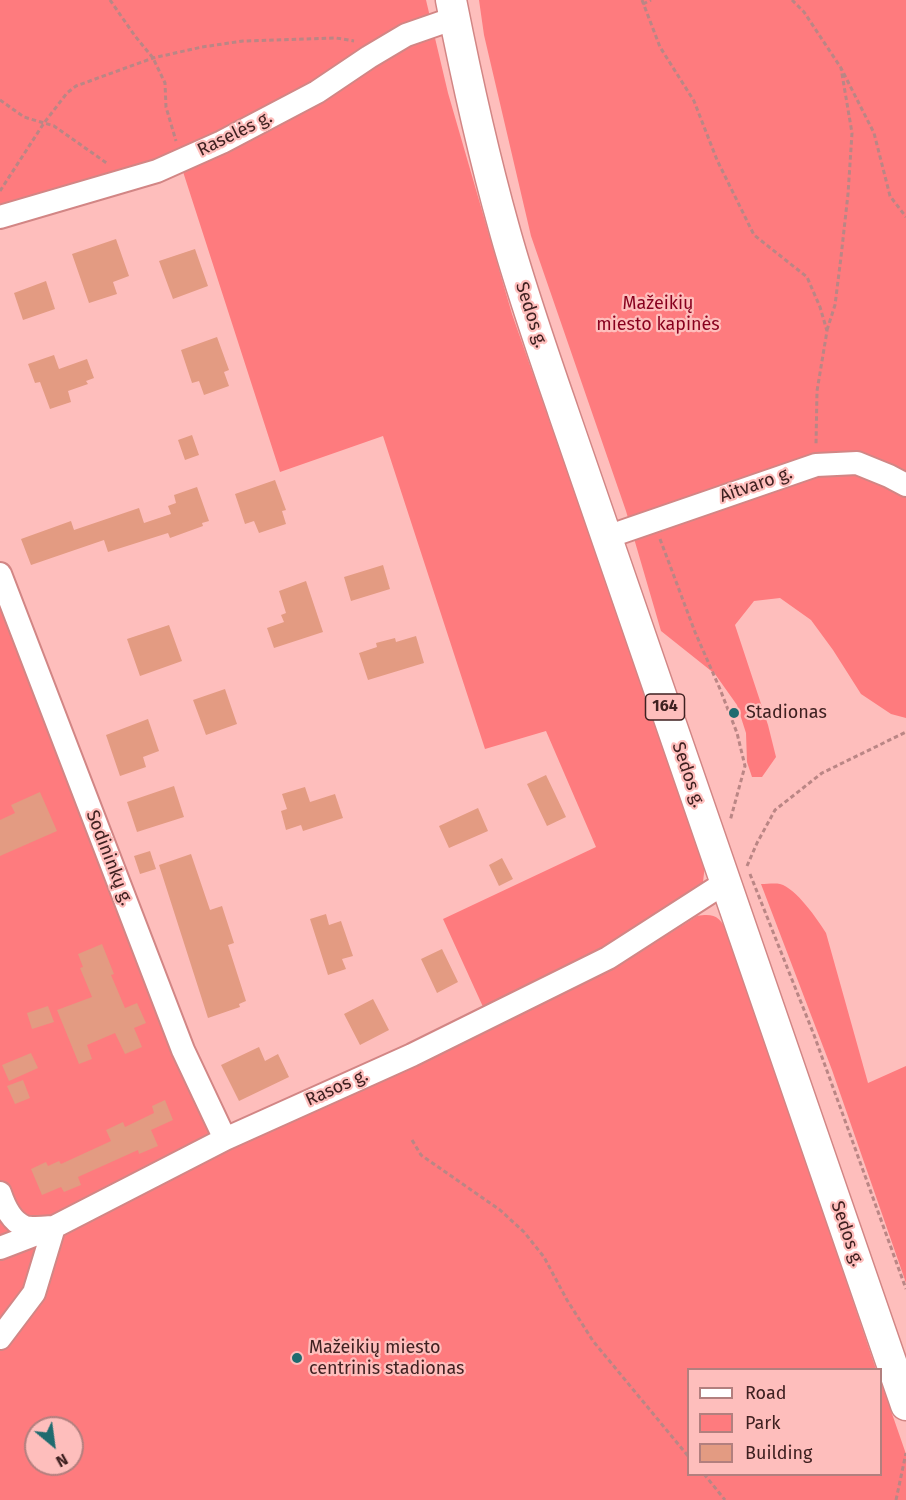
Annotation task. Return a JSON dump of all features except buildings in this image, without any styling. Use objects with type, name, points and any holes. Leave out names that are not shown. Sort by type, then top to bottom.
[{"type":"main road","name":"Sedos g.","points":[[453,9],[479,129],[528,309],[606,537],[737,874],[906,1405]]},
{"type":"street","name":"Raselės g.","points":[[0,217],[157,171],[222,142],[317,92],[369,57],[453,9]]},
{"type":"street","name":"Aitvaro g.","points":[[606,537],[816,465],[857,463],[906,485]]},
{"type":"street","name":"Sodininkų g.","points":[[0,574],[183,1050],[225,1139]]},
{"type":"street","name":"Rasos g.","points":[[0,1248],[54,1227],[225,1139],[412,1055],[608,958],[737,874]]},
{"type":"street","points":[[0,1193],[14,1219],[25,1227],[54,1227],[34,1293],[0,1338]]},
{"type":"path","points":[[110,0],[153,58],[165,83],[166,107],[182,160]]},
{"type":"path","points":[[651,0],[643,2],[660,47],[694,101],[717,160],[754,235],[807,278],[820,307],[827,331]]},
{"type":"path","points":[[792,0],[804,12],[841,68],[874,133],[890,196],[906,217]]},
{"type":"path","points":[[0,191],[44,123],[67,93],[76,86],[153,58],[243,40],[336,38],[357,42],[369,57]]},
{"type":"path","points":[[816,465],[817,391],[827,331],[835,305],[848,194],[852,134],[841,68]]},
{"type":"path","points":[[0,100],[24,117],[54,126],[130,179]]},
{"type":"path","points":[[645,523],[657,532],[737,733],[745,766],[730,821],[733,829]]},
{"type":"path","points":[[737,874],[775,810],[822,773],[906,732]]},
{"type":"path","points":[[742,855],[737,874],[814,1035],[906,1289]]},
{"type":"path","points":[[412,1140],[421,1155],[500,1210],[524,1232],[544,1257],[593,1341],[687,1455]]},
{"type":"path","points":[[896,1500],[906,1453]]},
{"type":"path","points":[[706,1476],[725,1500]]},
{"type":"green space","points":[[0,0],[426,0],[448,93],[512,314],[705,865],[703,882],[692,895],[612,947],[484,1009],[443,919],[596,847],[546,731],[485,749],[383,436],[280,472],[176,150],[134,169],[0,205]]},
{"type":"green space","name":"Mažeikių miesto kapinės","points":[[479,0],[906,0],[906,718],[891,714],[861,694],[811,620],[780,598],[754,601],[735,625],[768,725],[776,757],[762,777],[752,777],[747,762],[746,733],[737,705],[715,674],[661,631],[626,511],[531,236],[484,35]]},
{"type":"green space","points":[[0,602],[231,1146],[572,989],[634,956],[697,916],[716,917],[728,933],[876,1368],[687,1368],[687,1476],[882,1476],[882,1385],[906,1454],[906,1500],[0,1500]]},
{"type":"green space","points":[[761,884],[780,884],[793,892],[806,905],[826,933],[868,1083],[906,1066],[906,1283],[832,1070]]},
{"type":"place","name":"Stadionas","points":[[734,713]]},
{"type":"place","name":"Mažeikių miesto centrinis stadionas","points":[[297,1358]]}]
